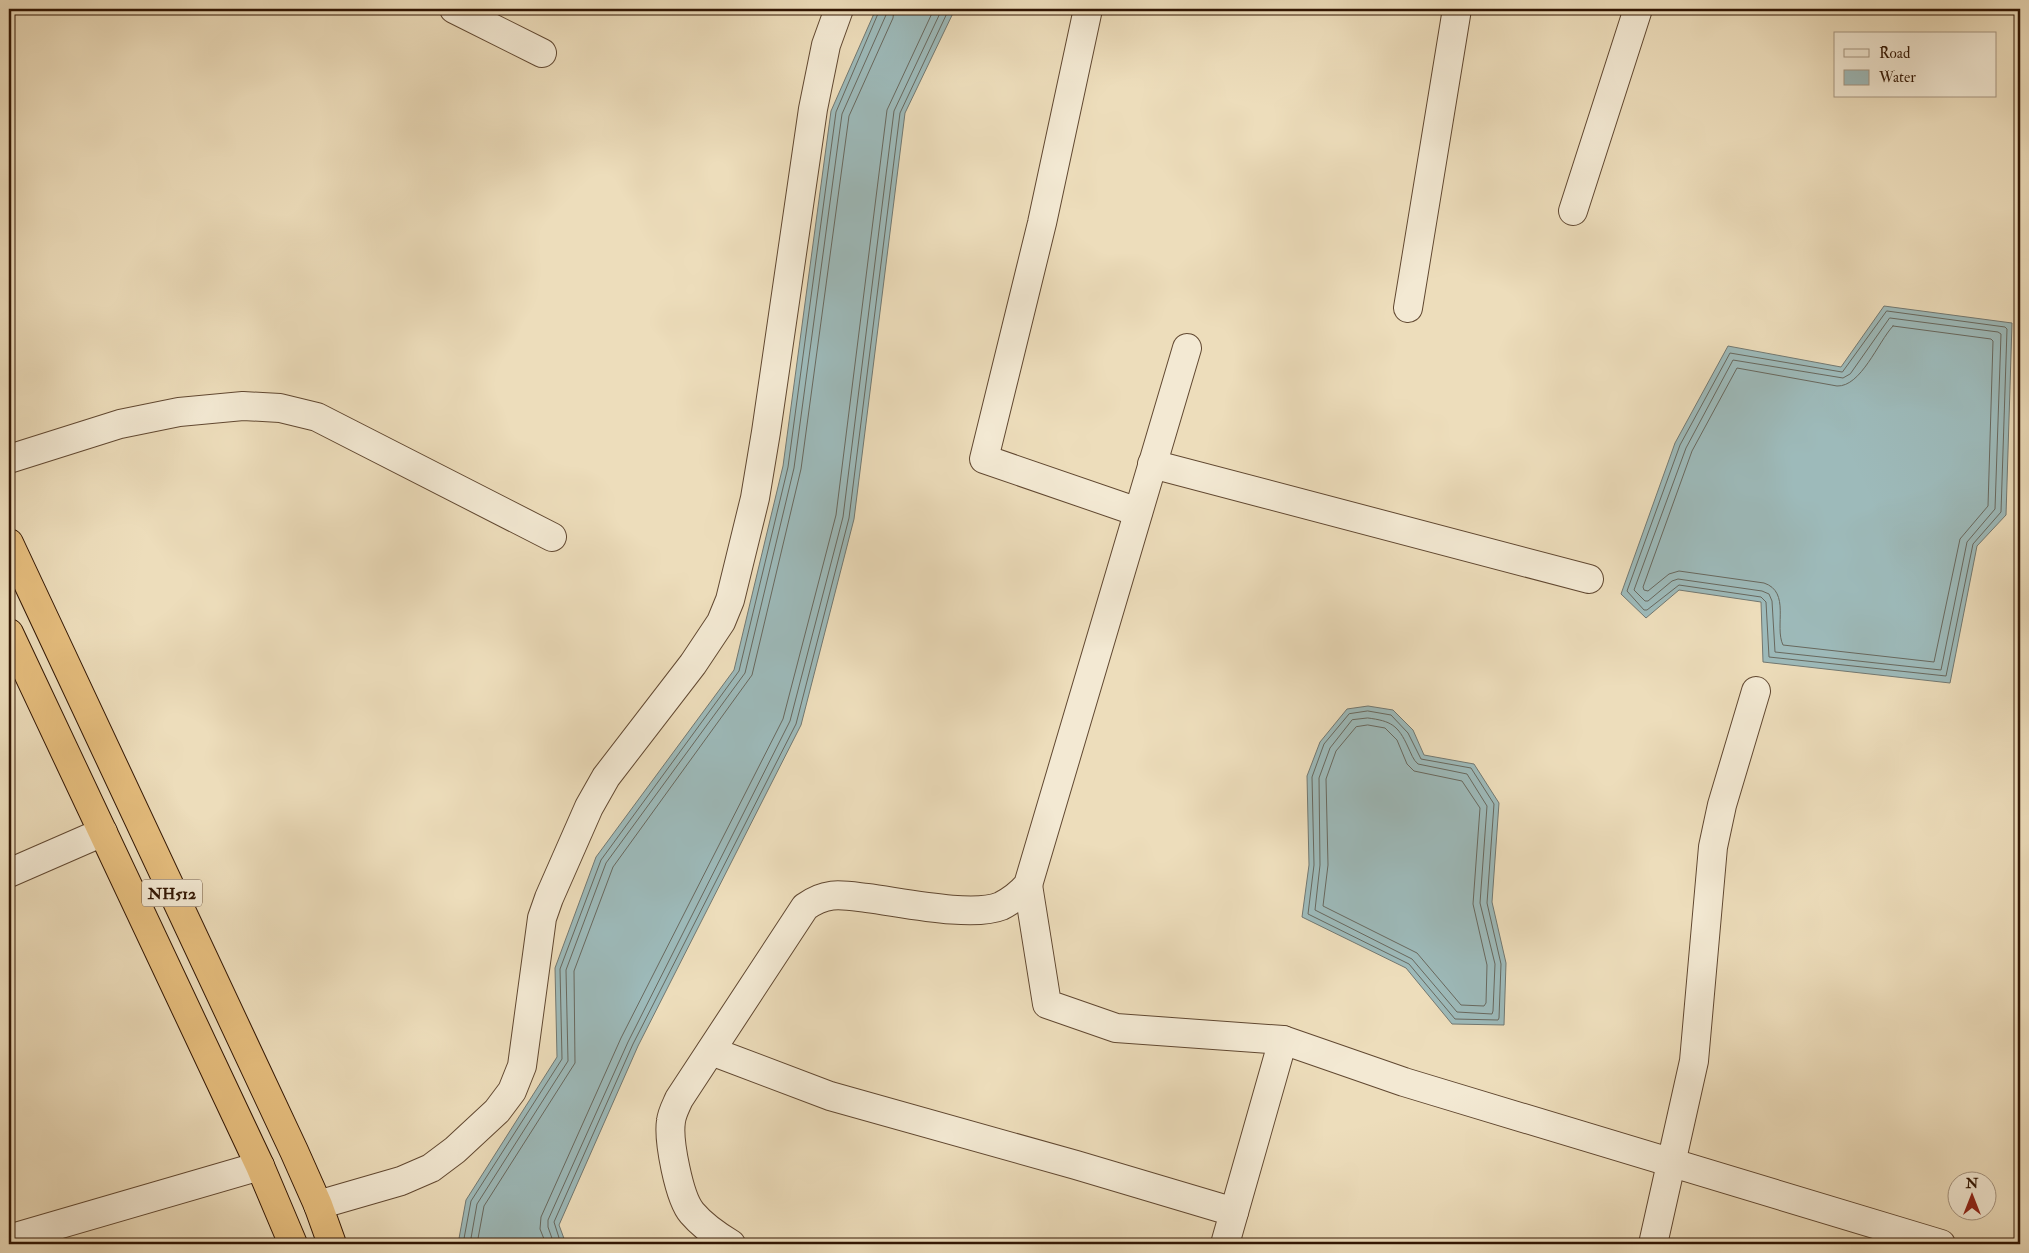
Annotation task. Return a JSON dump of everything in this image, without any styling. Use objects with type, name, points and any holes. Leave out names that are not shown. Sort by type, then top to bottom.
[{"type":"highway","name":"NH512","points":[[9,543],[318,1205],[332,1244]]},
{"type":"highway","name":"NH512","points":[[9,633],[260,1166],[294,1244]]},
{"type":"street","points":[[454,9],[542,53]]},
{"type":"street","points":[[318,1205],[401,1181],[431,1168],[455,1150],[497,1112],[512,1091],[522,1066],[542,918],[585,816],[606,777],[694,664],[721,622],[730,600],[755,498],[813,109],[826,45],[839,9]]},
{"type":"street","points":[[1088,9],[1042,223],[984,459],[1138,512]]},
{"type":"street","points":[[1408,308],[1457,9]]},
{"type":"street","points":[[1573,211],[1638,9]]},
{"type":"street","points":[[730,1244],[709,1230],[690,1212],[683,1195],[671,1146],[671,1120],[679,1099],[805,907],[817,898],[838,894],[957,910],[982,910],[1001,906],[1020,893],[1028,884],[1187,348]]},
{"type":"street","points":[[9,459],[120,424],[179,412],[243,406],[280,408],[317,417],[552,537]]},
{"type":"street","points":[[1152,464],[1589,578]]},
{"type":"street","points":[[1653,1244],[1694,1061],[1713,847],[1722,806],[1756,691]]},
{"type":"street","points":[[9,873],[103,832]]},
{"type":"street","points":[[1028,884],[1047,1004],[1116,1028],[1283,1040],[1404,1082],[1941,1244]]},
{"type":"street","points":[[1225,1244],[1283,1040]]},
{"type":"street","points":[[711,1051],[830,1096],[1076,1164],[1234,1212]]},
{"type":"street","points":[[9,1239],[260,1166]]},
{"type":"water","points":[[876,9],[955,9],[905,113],[854,519],[801,725],[638,1046],[559,1225],[566,1244],[458,1244],[466,1200],[557,1057],[555,968],[596,857],[734,670],[783,466],[831,111]]},
{"type":"water","points":[[1884,306],[2012,323],[2006,515],[1977,546],[1950,683],[1763,662],[1761,602],[1679,590],[1646,618],[1621,594],[1675,443],[1728,346],[1841,367]]},
{"type":"water","points":[[1368,706],[1393,710],[1413,730],[1424,755],[1474,764],[1499,803],[1492,902],[1506,963],[1504,1025],[1452,1024],[1406,968],[1302,917],[1309,865],[1307,776],[1320,742],[1347,709]]}]
